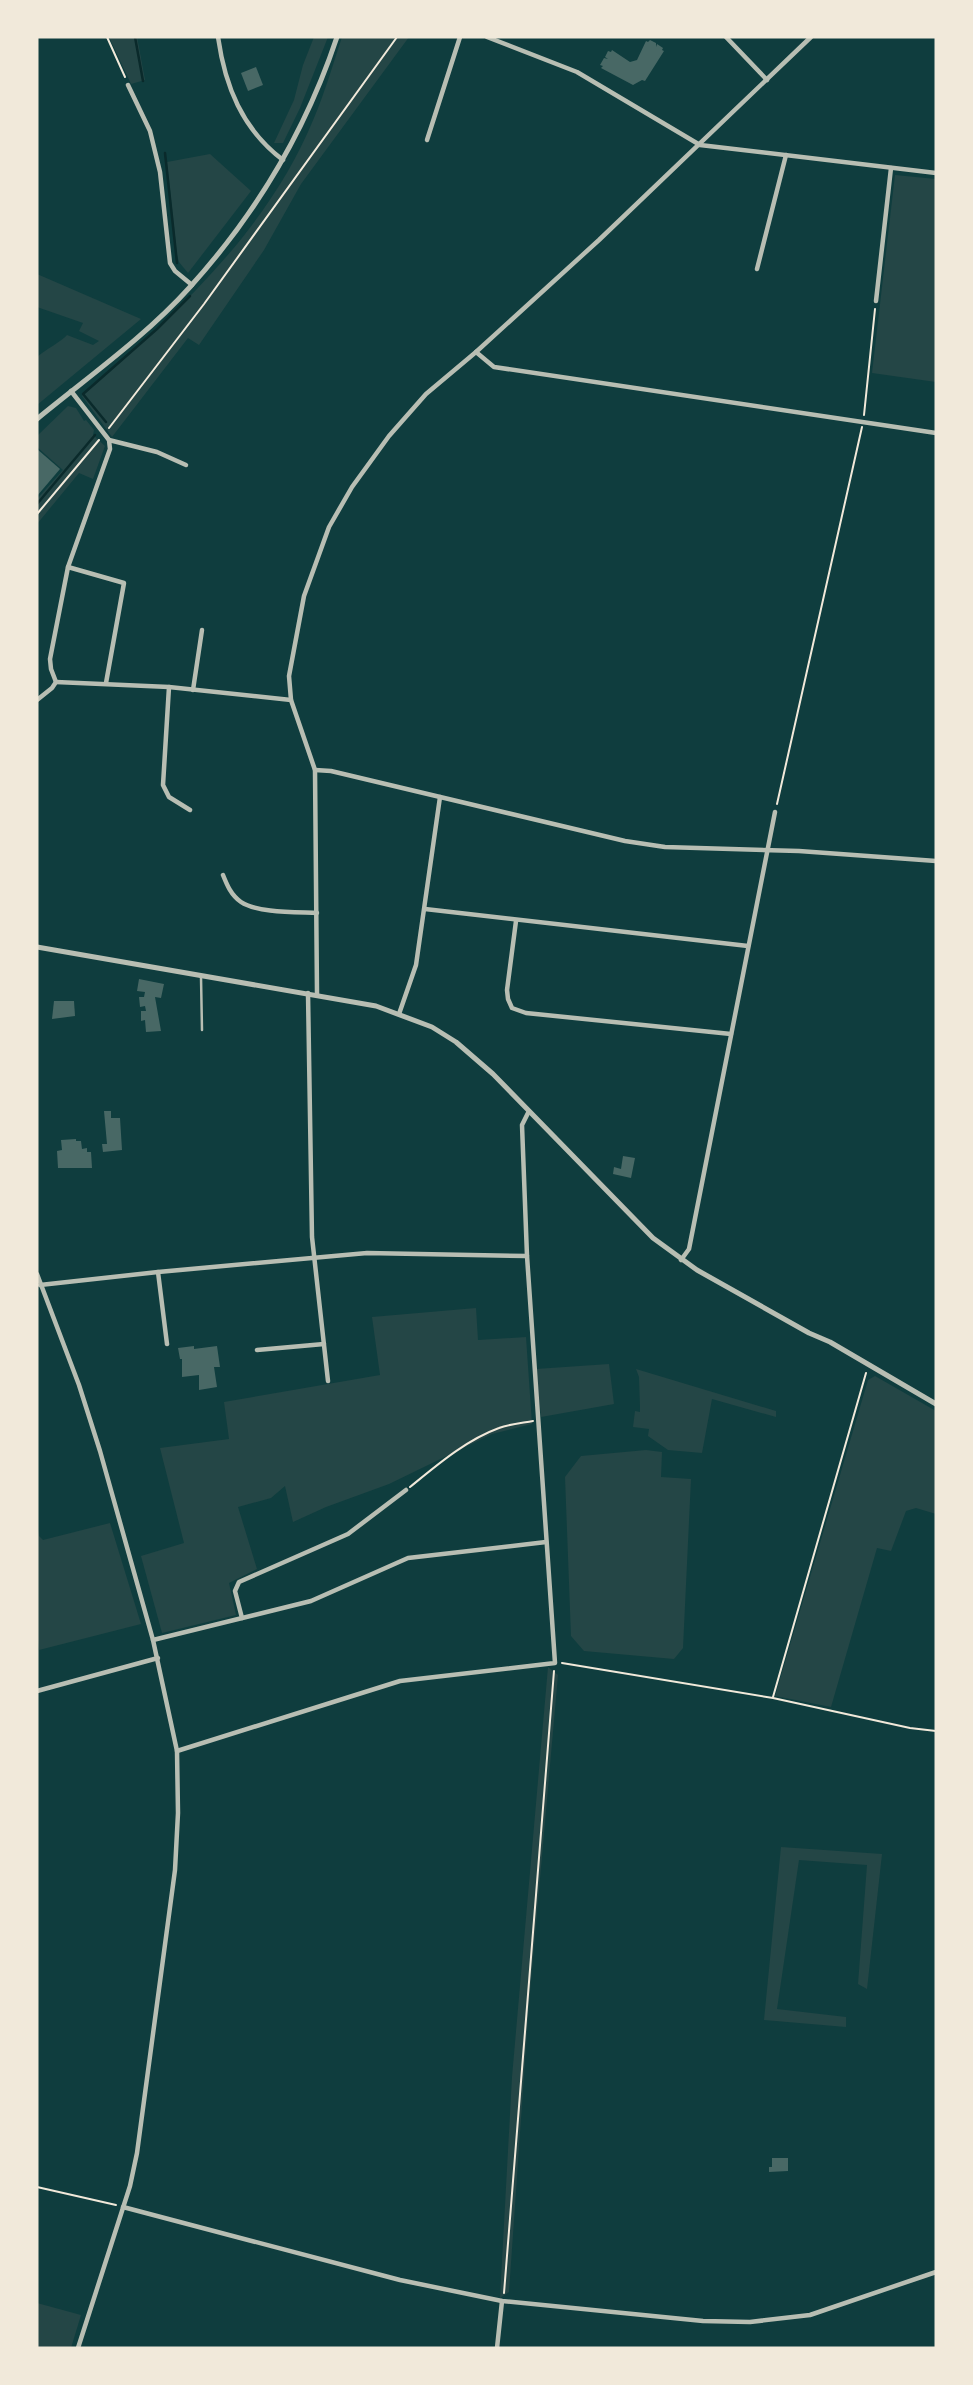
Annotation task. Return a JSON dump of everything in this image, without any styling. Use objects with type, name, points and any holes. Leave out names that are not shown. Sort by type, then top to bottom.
[{"type":"street","points":[[218,37],[222,66],[235,104],[262,141],[284,160]]},
{"type":"street","points":[[37,419],[149,326],[192,285],[250,214],[284,160],[312,103],[337,37]]},
{"type":"street","points":[[427,140],[460,37]]},
{"type":"street","points":[[487,37],[577,72],[700,145],[936,173]]},
{"type":"street","points":[[505,44],[510,37]]},
{"type":"street","points":[[726,37],[768,80]]},
{"type":"street","points":[[317,994],[315,770],[291,701],[289,676],[304,596],[329,527],[352,487],[389,436],[426,394],[599,240],[811,37]]},
{"type":"street","points":[[128,85],[150,131],[160,172],[170,263],[175,271],[192,285]]},
{"type":"street","points":[[757,269],[786,155]]},
{"type":"street","points":[[876,301],[891,168]]},
{"type":"street","points":[[476,352],[494,367],[936,433]]},
{"type":"street","points":[[71,391],[109,440],[157,452],[186,465]]},
{"type":"street","points":[[37,700],[52,688],[55,682],[50,659],[68,567],[108,458],[109,440]]},
{"type":"street","points":[[68,567],[124,583],[106,683]]},
{"type":"street","points":[[193,690],[202,630]]},
{"type":"street","points":[[55,682],[169,687],[291,701]]},
{"type":"street","points":[[169,687],[163,785],[169,797],[190,810]]},
{"type":"street","points":[[315,770],[331,771],[625,841],[666,847],[936,861]]},
{"type":"street","points":[[400,1014],[416,965],[440,797]]},
{"type":"street","points":[[681,1260],[689,1249],[775,812]]},
{"type":"street","points":[[223,875],[233,895],[245,905],[270,910],[317,913]]},
{"type":"street","points":[[425,909],[748,946]]},
{"type":"street","points":[[516,921],[507,990],[512,1008],[526,1013],[731,1034]]},
{"type":"street","points":[[37,947],[317,994],[376,1006],[432,1027],[456,1042],[493,1074],[653,1238],[681,1260],[936,1404]]},
{"type":"street","points":[[308,993],[314,1257],[328,1381]]},
{"type":"street","points":[[177,1751],[400,1681],[555,1663],[527,1256],[522,1125],[529,1111]]},
{"type":"street","points":[[40,1285],[367,1253],[527,1256]]},
{"type":"street","points":[[158,1272],[167,1344]]},
{"type":"street","points":[[37,1274],[79,1385],[100,1451],[158,1658],[177,1751],[178,1813],[170,1911],[136,2153],[123,2207],[78,2348]]},
{"type":"street","points":[[257,1350],[324,1344]]},
{"type":"street","points":[[242,1618],[235,1591],[239,1582],[348,1534],[406,1490]]},
{"type":"street","points":[[153,1640],[311,1601],[408,1558],[546,1542]]},
{"type":"street","points":[[37,1691],[158,1658]]},
{"type":"street","points":[[123,2207],[400,2280],[502,2301],[704,2321],[750,2322],[810,2315],[936,2272]]},
{"type":"street","points":[[497,2348],[502,2301]]},
{"type":"lane","points":[[201,975],[202,1030]]},
{"type":"path","points":[[107,37],[128,85]]},
{"type":"path","points":[[37,514],[104,435],[204,304],[397,37]]},
{"type":"path","points":[[775,812],[863,422],[876,301]]},
{"type":"path","points":[[773,1698],[866,1374]]},
{"type":"path","points":[[406,1490],[438,1464],[500,1427],[537,1420]]},
{"type":"path","points":[[555,1663],[572,1663],[773,1698],[910,1728],[936,1731]]},
{"type":"path","points":[[505,2290],[554,1672]]},
{"type":"path","points":[[37,2187],[123,2207]]},
{"type":"shaded area","points":[[109,37],[137,37],[145,80],[131,84]]},
{"type":"shaded area","points":[[314,37],[328,37],[283,143],[274,143],[294,100]]},
{"type":"shaded area","points":[[342,37],[409,37],[301,184],[264,250],[199,345],[188,338],[112,437],[82,396],[183,303],[244,235],[271,199],[314,118]]},
{"type":"shaded area","points":[[210,154],[251,191],[188,273],[177,255],[167,162]]},
{"type":"shaded area","points":[[895,175],[936,179],[936,382],[872,373]]},
{"type":"shaded area","points":[[37,274],[141,319],[37,405],[37,357],[67,335],[93,345],[99,341],[79,331],[83,323],[37,307]]},
{"type":"shaded area","points":[[68,406],[76,408],[94,430],[93,435],[105,446],[93,479],[79,473],[37,524],[37,499],[63,470],[37,447],[37,436]]},
{"type":"shaded area","points":[[476,1308],[478,1340],[526,1337],[532,1424],[492,1434],[389,1484],[293,1522],[285,1486],[271,1498],[238,1507],[257,1569],[229,1583],[236,1615],[162,1633],[141,1556],[184,1543],[160,1448],[229,1439],[224,1402],[380,1375],[372,1317]]},
{"type":"shaded area","points":[[609,1364],[614,1404],[541,1417],[536,1369]]},
{"type":"shaded area","points":[[636,1369],[776,1411],[776,1417],[712,1399],[702,1453],[668,1450],[648,1436],[649,1429],[633,1427],[635,1411],[640,1412],[639,1377]]},
{"type":"shaded area","points":[[875,1376],[936,1411],[936,1514],[916,1508],[906,1511],[891,1551],[877,1548],[831,1707],[775,1696],[868,1380]]},
{"type":"shaded area","points":[[646,1450],[662,1452],[661,1477],[691,1479],[683,1648],[674,1659],[584,1651],[571,1636],[565,1477],[581,1456]]},
{"type":"shaded area","points":[[110,1523],[141,1624],[39,1650],[37,1525],[39,1536],[43,1540]]},
{"type":"shaded area","points":[[548,1667],[558,1675],[529,2003],[509,2292],[500,2298],[512,2077]]},
{"type":"shaded area","points":[[781,1847],[882,1854],[867,1989],[858,1984],[867,1865],[799,1860],[777,2009],[846,2017],[846,2027],[764,2020]]},
{"type":"shaded area","points":[[37,2303],[81,2315],[71,2348],[37,2348]]},
{"type":"building","points":[[650,40],[664,51],[645,81],[633,85],[601,68],[604,58],[608,59],[605,57],[608,51],[612,50],[630,62],[637,60],[646,41]]},
{"type":"building","points":[[256,67],[263,85],[248,91],[241,73]]},
{"type":"building","points":[[37,449],[60,469],[37,496]]},
{"type":"building","points":[[139,979],[164,984],[161,998],[155,997],[161,1031],[146,1032],[145,1020],[141,1021],[141,1011],[146,1011],[145,1006],[140,1007],[139,997],[144,997],[145,992],[137,991]]},
{"type":"building","points":[[54,1001],[74,1001],[75,1016],[52,1019]]},
{"type":"building","points":[[104,1111],[111,1111],[111,1118],[120,1118],[122,1150],[103,1152],[102,1144],[107,1144]]},
{"type":"building","points":[[61,1140],[81,1141],[82,1149],[87,1148],[87,1152],[91,1152],[92,1168],[58,1168],[57,1151],[62,1150]]},
{"type":"building","points":[[623,1156],[635,1158],[631,1178],[613,1174],[614,1167],[621,1169]]},
{"type":"building","points":[[194,1346],[194,1349],[217,1346],[220,1367],[214,1367],[217,1387],[199,1390],[199,1375],[182,1377],[182,1359],[178,1348]]},
{"type":"building","points":[[772,2158],[788,2158],[788,2171],[769,2172]]},
{"type":"waterway","points":[[135,37],[143,81]]},
{"type":"waterway","points":[[165,153],[177,263]]},
{"type":"waterway","points":[[106,422],[83,394],[190,296]]},
{"type":"waterway","points":[[37,504],[95,435]]}]
